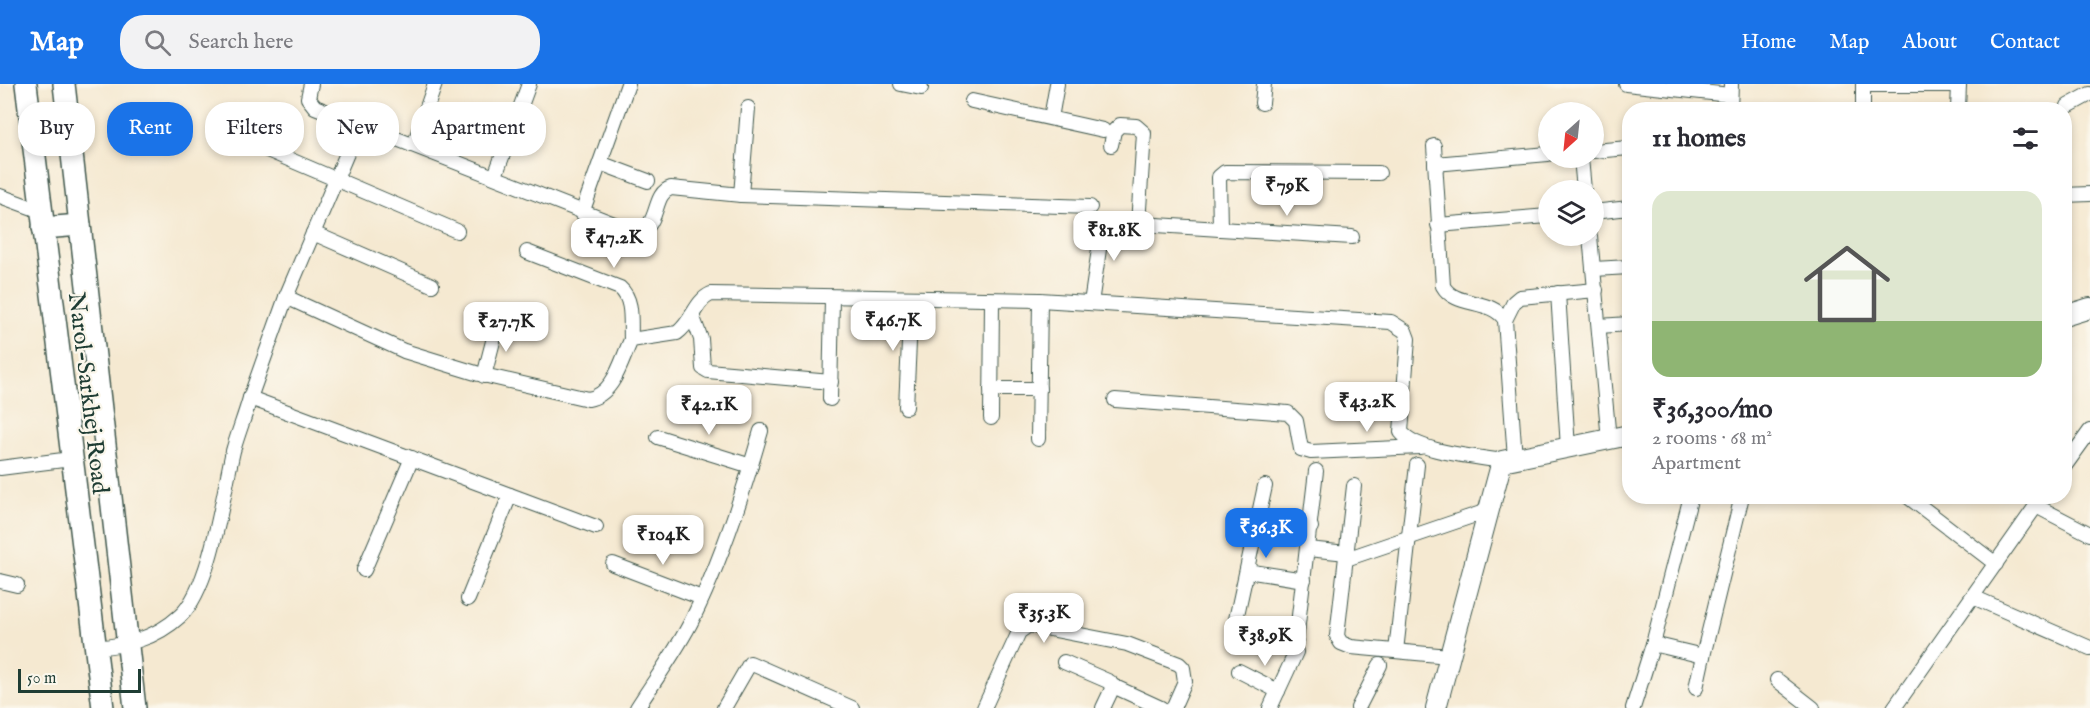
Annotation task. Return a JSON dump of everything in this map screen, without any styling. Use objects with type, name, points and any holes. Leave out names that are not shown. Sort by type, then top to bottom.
[{"type":"main road","name":"Narol-Sarkhej Road","points":[[26,84],[100,703]]},
{"type":"main road","name":"Narol-Sarkhej Road","points":[[64,84],[135,708]]},
{"type":"main road","points":[[42,220],[80,225]]},
{"type":"street","points":[[311,84],[308,98],[316,106]]},
{"type":"street","points":[[429,102],[435,84]]},
{"type":"street","points":[[495,176],[530,84]]},
{"type":"street","points":[[582,213],[628,84]]},
{"type":"street","points":[[901,84],[921,88]]},
{"type":"street","points":[[1051,118],[1057,84]]},
{"type":"street","points":[[1262,103],[1264,84]]},
{"type":"street","points":[[1626,84],[1731,96]]},
{"type":"street","points":[[1863,102],[1863,84],[1959,84],[1958,102]]},
{"type":"street","points":[[2072,104],[2090,94]]},
{"type":"street","points":[[972,101],[1103,130]]},
{"type":"street","points":[[741,195],[748,108]]},
{"type":"street","points":[[1111,145],[1114,131],[1120,126],[1136,126],[1144,132],[1138,224]]},
{"type":"street","points":[[1434,146],[1443,286],[1452,296],[1496,310],[1505,320]]},
{"type":"street","points":[[1604,150],[1622,149]]},
{"type":"street","points":[[1435,164],[1538,155]]},
{"type":"street","points":[[283,156],[457,231]]},
{"type":"street","points":[[95,648],[128,645],[158,632],[180,616],[192,602],[204,573],[234,448],[250,398],[286,297],[345,156]]},
{"type":"street","points":[[443,156],[582,213],[639,231],[650,225],[667,189],[741,195],[1090,207]]},
{"type":"street","points":[[600,163],[648,181]]},
{"type":"street","points":[[1220,229],[1219,177],[1225,172],[1379,173]]},
{"type":"street","points":[[2072,195],[2090,194]]},
{"type":"street","points":[[0,196],[42,220]]},
{"type":"street","points":[[1604,211],[1622,209]]},
{"type":"street","points":[[1438,225],[1538,217]]},
{"type":"street","points":[[1091,303],[1104,227],[1109,222],[1352,237]]},
{"type":"street","points":[[313,233],[432,285]]},
{"type":"street","points":[[1591,246],[1609,440]]},
{"type":"street","points":[[286,297],[404,351],[484,376],[588,399],[598,398],[609,388],[631,340],[627,294],[620,288],[527,252]]},
{"type":"street","points":[[1594,269],[1622,267]]},
{"type":"street","points":[[1436,708],[1487,511],[1509,460],[1505,320],[1514,302],[1520,297],[1596,290]]},
{"type":"street","points":[[1558,293],[1568,448]]},
{"type":"street","points":[[631,340],[677,333],[703,298],[711,294],[1040,300],[1391,322],[1405,331],[1408,339],[1401,432],[1407,439],[1425,446],[1509,460],[1622,437]]},
{"type":"street","points":[[830,399],[832,298]]},
{"type":"street","points":[[906,407],[911,299]]},
{"type":"street","points":[[991,418],[992,300]]},
{"type":"street","points":[[1038,439],[1040,300]]},
{"type":"street","points":[[2072,314],[2090,308]]},
{"type":"street","points":[[692,315],[701,339],[704,368],[708,372],[831,382]]},
{"type":"street","points":[[484,376],[498,322]]},
{"type":"street","points":[[1599,326],[1622,324]]},
{"type":"street","points":[[991,389],[1039,389]]},
{"type":"street","points":[[250,398],[596,527]]},
{"type":"street","points":[[1115,400],[1288,413],[1296,421],[1302,448],[1311,452],[1425,446]]},
{"type":"street","points":[[637,708],[692,620],[702,598],[751,466],[761,431]]},
{"type":"street","points":[[2072,456],[2090,431]]},
{"type":"street","points":[[658,437],[751,466]]},
{"type":"street","points":[[364,570],[412,458]]},
{"type":"street","points":[[0,468],[71,459]]},
{"type":"street","points":[[1396,651],[1418,465]]},
{"type":"street","points":[[1270,708],[1296,646],[1316,471]]},
{"type":"street","points":[[1235,624],[1265,486]]},
{"type":"street","points":[[1354,486],[1337,636],[1341,643],[1351,647],[1449,656]]},
{"type":"street","points":[[468,599],[510,495]]},
{"type":"street","points":[[1633,708],[1653,644],[1689,504]]},
{"type":"street","points":[[1696,688],[1740,504]]},
{"type":"street","points":[[1917,504],[1996,564]]},
{"type":"street","points":[[1894,708],[2037,504]]},
{"type":"street","points":[[2044,504],[2090,534]]},
{"type":"street","points":[[1308,549],[1346,556],[1409,538],[1487,511]]},
{"type":"street","points":[[1258,518],[1311,527]]},
{"type":"street","points":[[613,564],[702,598]]},
{"type":"street","points":[[1247,572],[1304,580]]},
{"type":"street","points":[[0,581],[17,585]]},
{"type":"street","points":[[1973,597],[2090,648]]},
{"type":"street","points":[[984,708],[1013,642],[1023,627],[1029,625],[1127,644],[1179,664],[1184,668],[1185,681],[1173,708]]},
{"type":"street","points":[[1653,644],[1703,656]]},
{"type":"street","points":[[724,708],[750,663],[852,708]]},
{"type":"street","points":[[1064,663],[1110,682],[1113,686],[1161,708]]},
{"type":"street","points":[[1358,708],[1380,665]]},
{"type":"street","points":[[1239,671],[1278,691]]},
{"type":"street","points":[[1777,680],[1813,708]]},
{"type":"street","points":[[1103,708],[1113,686]]}]
